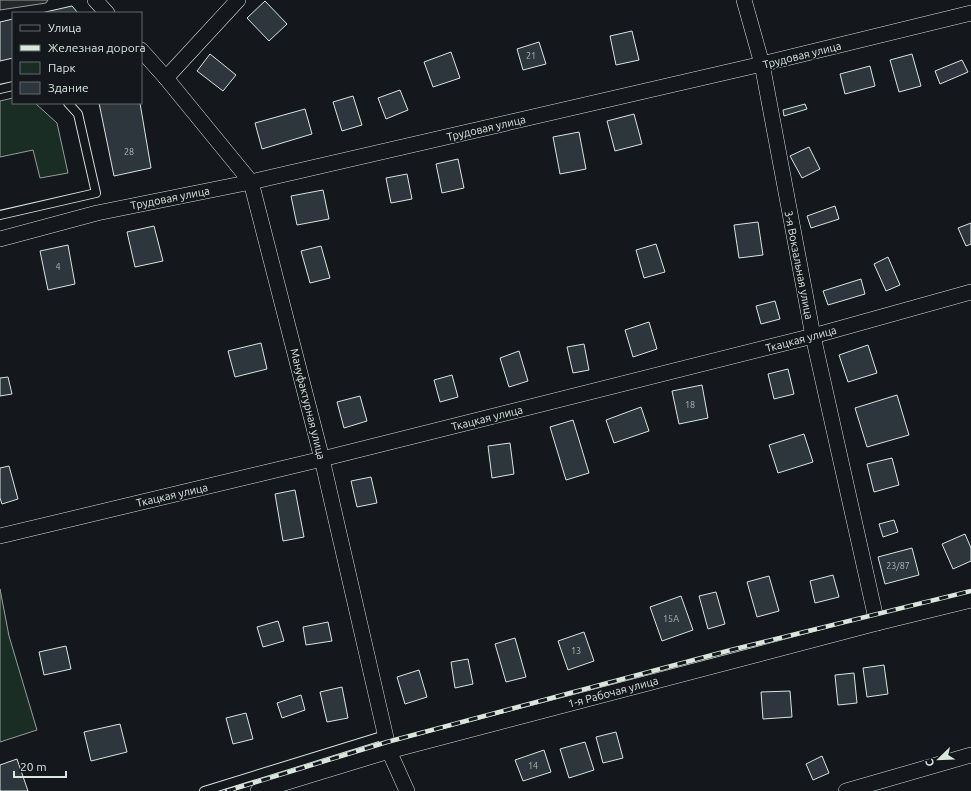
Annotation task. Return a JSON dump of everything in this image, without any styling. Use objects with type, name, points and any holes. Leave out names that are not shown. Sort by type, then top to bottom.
[{"type":"street","points":[[95,0],[106,12]]},
{"type":"street","points":[[166,78],[238,0]]},
{"type":"street","name":"3-я Вокзальная улица","points":[[744,0],[762,64],[813,336],[877,623]]},
{"type":"street","name":"Трудовая улица","points":[[0,238],[97,213],[251,182],[762,64],[971,13]]},
{"type":"street","name":"Мануфактурная улица","points":[[142,51],[166,78],[251,182],[322,460],[389,751],[407,791]]},
{"type":"street","name":"Ткацкая улица","points":[[0,536],[322,460],[813,336],[971,292]]},
{"type":"street","name":"1-я Рабочая улица","points":[[258,791],[389,751],[877,623],[971,600]]},
{"type":"street","points":[[846,791],[971,755]]},
{"type":"lane","points":[[0,89],[12,86]]},
{"type":"lane","points":[[0,215],[96,193],[78,114],[69,104]]},
{"type":"lane","points":[[204,791],[385,735]]},
{"type":"green space","points":[[12,98],[12,104],[36,104],[57,123],[68,173],[40,178],[33,150],[0,157],[0,101]]},
{"type":"green space","points":[[0,589],[9,636],[37,730],[0,742]]},
{"type":"shaded area","points":[[0,0],[48,0],[46,3],[0,10]]},
{"type":"building","points":[[265,1],[287,24],[269,41],[247,18]]},
{"type":"building","points":[[72,6],[77,12],[45,12]]},
{"type":"building","points":[[12,19],[12,58],[0,61],[0,22]]},
{"type":"building","points":[[632,31],[639,60],[616,65],[610,36]]},
{"type":"building","points":[[539,42],[546,64],[523,70],[517,49]]},
{"type":"building","points":[[451,52],[460,78],[433,87],[424,62]]},
{"type":"building","points":[[210,54],[236,75],[223,91],[197,71]]},
{"type":"building","points":[[912,54],[921,86],[899,92],[890,60]]},
{"type":"building","points":[[962,60],[968,72],[940,84],[935,71]]},
{"type":"building","points":[[870,66],[875,86],[845,94],[840,74]]},
{"type":"building","points":[[400,90],[408,110],[386,119],[378,98]]},
{"type":"building","points":[[353,96],[362,125],[342,131],[333,102]]},
{"type":"building","points":[[99,104],[140,104],[151,168],[114,176]]},
{"type":"building","points":[[805,104],[807,109],[784,116],[783,110]]},
{"type":"building","points":[[305,109],[312,134],[262,149],[255,123]]},
{"type":"building","points":[[634,114],[642,144],[615,151],[607,121]]},
{"type":"building","points":[[579,132],[586,169],[560,174],[553,137]]},
{"type":"building","points":[[809,147],[820,169],[802,178],[790,156]]},
{"type":"building","points":[[458,159],[464,188],[442,193],[436,164]]},
{"type":"building","points":[[407,174],[412,199],[391,203],[386,178]]},
{"type":"building","points":[[323,190],[329,219],[297,225],[291,196]]},
{"type":"building","points":[[835,206],[839,219],[811,228],[807,216]]},
{"type":"building","points":[[758,222],[763,255],[739,258],[734,225]]},
{"type":"building","points":[[971,223],[971,244],[966,246],[958,228]]},
{"type":"building","points":[[154,226],[163,261],[135,267],[127,232]]},
{"type":"building","points":[[656,244],[665,272],[644,278],[636,250]]},
{"type":"building","points":[[68,245],[75,284],[48,290],[40,251]]},
{"type":"building","points":[[321,246],[330,278],[310,283],[301,251]]},
{"type":"building","points":[[888,257],[900,285],[886,291],[874,264]]},
{"type":"building","points":[[861,279],[865,294],[828,305],[823,291]]},
{"type":"building","points":[[775,301],[780,319],[761,324],[756,306]]},
{"type":"building","points":[[649,322],[657,349],[633,357],[625,330]]},
{"type":"building","points":[[261,343],[267,369],[235,377],[228,351]]},
{"type":"building","points":[[584,344],[589,370],[573,373],[567,347]]},
{"type":"building","points":[[868,345],[877,373],[848,382],[839,355]]},
{"type":"building","points":[[519,351],[528,381],[509,387],[500,358]]},
{"type":"building","points":[[788,369],[794,394],[774,399],[768,374]]},
{"type":"building","points":[[452,375],[458,397],[440,402],[434,380]]},
{"type":"building","points":[[8,377],[12,394],[0,396],[0,378]]},
{"type":"building","points":[[702,385],[708,418],[679,424],[672,391]]},
{"type":"building","points":[[897,395],[909,435],[867,447],[855,408]]},
{"type":"building","points":[[360,396],[367,421],[344,428],[337,402]]},
{"type":"building","points":[[641,407],[649,431],[614,443],[606,420]]},
{"type":"building","points":[[573,420],[589,473],[566,480],[550,427]]},
{"type":"building","points":[[804,434],[813,462],[778,473],[769,445]]},
{"type":"building","points":[[510,443],[514,474],[492,478],[488,446]]},
{"type":"building","points":[[892,458],[899,485],[874,492],[867,464]]},
{"type":"building","points":[[9,466],[18,499],[2,504],[0,498],[0,468]]},
{"type":"building","points":[[371,477],[377,503],[357,507],[351,481]]},
{"type":"building","points":[[295,490],[304,537],[283,541],[275,494]]},
{"type":"building","points":[[894,520],[898,532],[883,537],[879,524]]},
{"type":"building","points":[[965,534],[971,548],[971,561],[953,569],[942,544]]},
{"type":"building","points":[[912,548],[919,575],[885,584],[878,557]]},
{"type":"building","points":[[833,575],[839,597],[815,603],[810,581]]},
{"type":"building","points":[[769,576],[779,611],[757,617],[747,582]]},
{"type":"building","points":[[716,592],[725,624],[708,629],[699,596]]},
{"type":"building","points":[[681,596],[693,630],[662,641],[650,607]]},
{"type":"building","points":[[278,621],[284,641],[263,647],[257,627]]},
{"type":"building","points":[[328,622],[332,641],[306,645],[303,627]]},
{"type":"building","points":[[584,632],[594,661],[568,670],[558,641]]},
{"type":"building","points":[[515,638],[526,677],[506,682],[495,644]]},
{"type":"building","points":[[66,646],[71,669],[44,675],[39,652]]},
{"type":"building","points":[[468,659],[473,684],[455,688],[451,662]]},
{"type":"building","points":[[884,665],[888,694],[867,697],[863,668]]},
{"type":"building","points":[[419,670],[427,697],[405,704],[397,677]]},
{"type":"building","points":[[854,673],[857,703],[838,705],[835,675]]},
{"type":"building","points":[[342,687],[348,718],[327,722],[320,692]]},
{"type":"building","points":[[790,691],[792,717],[763,719],[761,692]]},
{"type":"building","points":[[301,695],[305,710],[282,718],[277,703]]},
{"type":"building","points":[[246,713],[253,739],[233,744],[226,718]]},
{"type":"building","points":[[120,724],[127,752],[91,761],[84,732]]},
{"type":"building","points":[[616,732],[623,758],[603,763],[596,737]]},
{"type":"building","points":[[585,742],[594,770],[569,778],[560,749]]},
{"type":"building","points":[[544,750],[551,772],[523,781],[515,760]]},
{"type":"building","points":[[822,756],[829,773],[813,780],[806,764]]},
{"type":"building","points":[[17,759],[28,791],[0,791],[0,765]]},
{"type":"railway","points":[[227,791],[387,742],[731,650],[971,591]]}]
